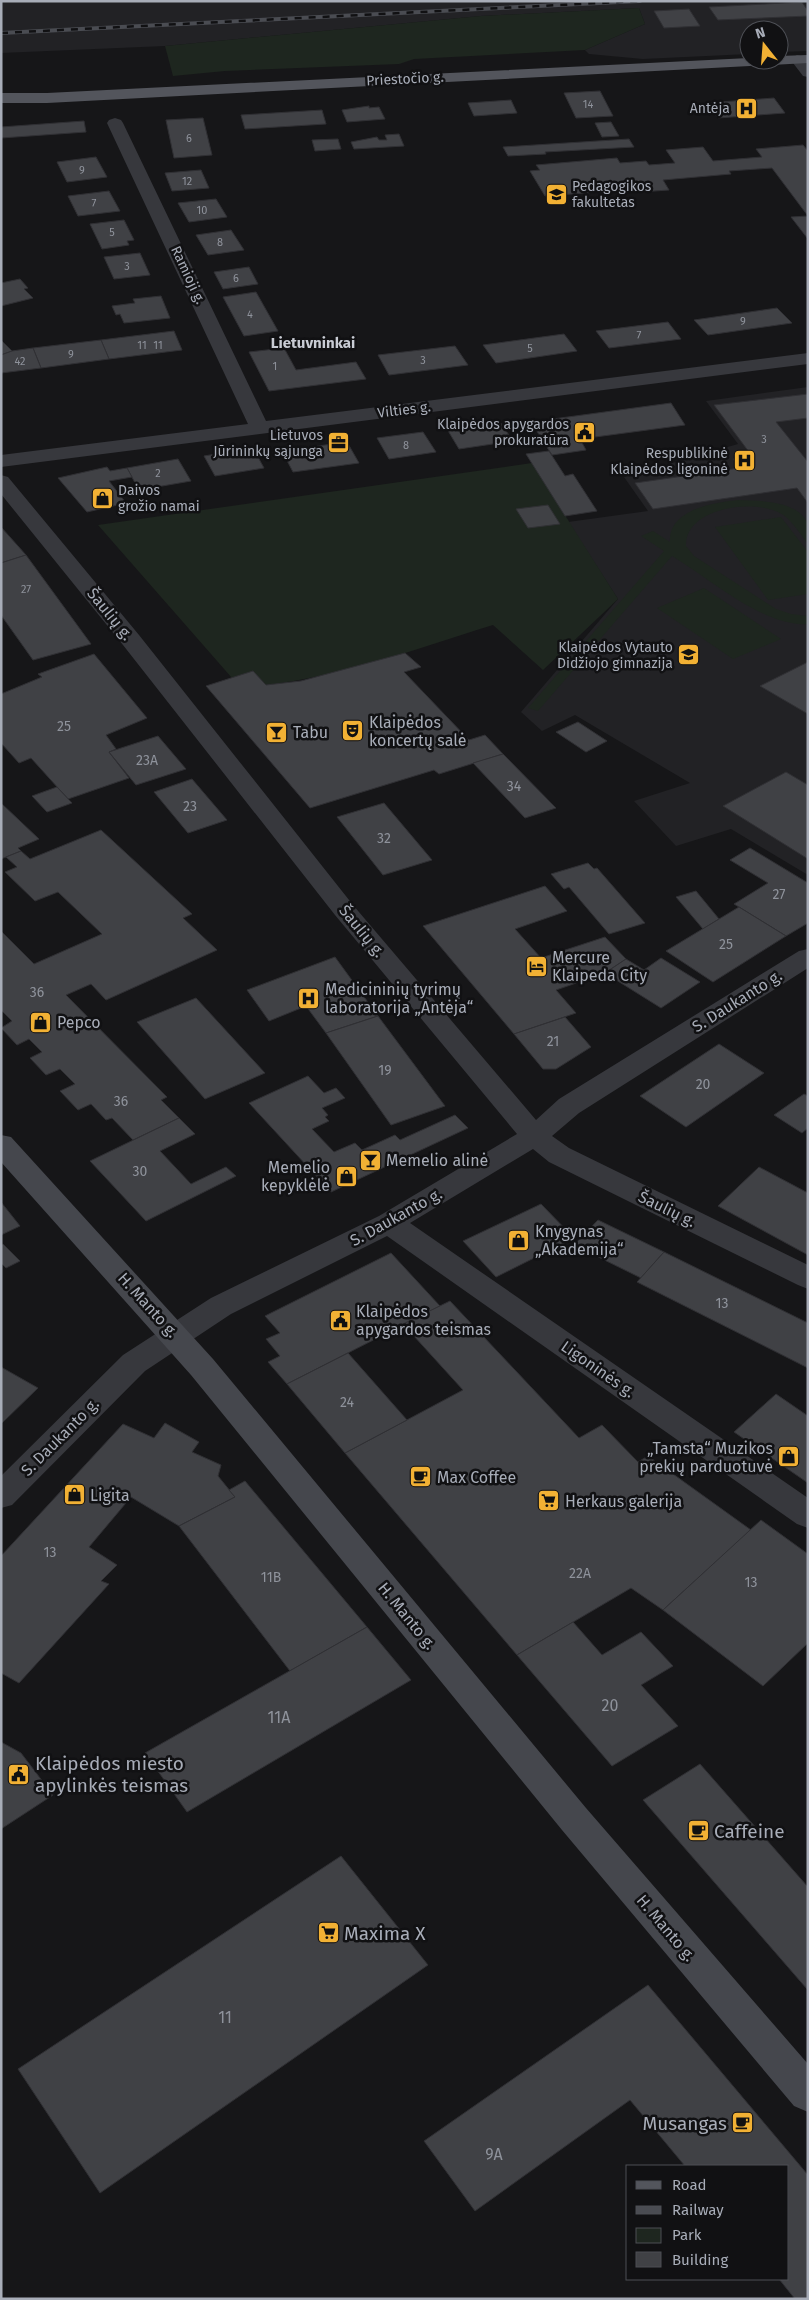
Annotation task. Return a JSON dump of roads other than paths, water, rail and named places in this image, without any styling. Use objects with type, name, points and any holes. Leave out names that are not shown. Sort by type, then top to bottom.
[{"type":"main road","name":"Priestočio g.","points":[[1,98],[47,98],[802,59]]},
{"type":"main road","name":"H. Manto g.","points":[[1,1144],[175,1336],[567,1811],[808,2093]]},
{"type":"street","points":[[802,59],[808,73]]},
{"type":"street","name":"Ramioji g.","points":[[115,123],[260,428]]},
{"type":"street","name":"Vilties g.","points":[[1,461],[808,358]]},
{"type":"street","name":"Šaulių g.","points":[[1,481],[344,910],[534,1136],[559,1155],[808,1278]]},
{"type":"street","name":"S. Daukanto g.","points":[[1,1496],[134,1363],[222,1306],[389,1223],[534,1136],[569,1106],[808,957]]},
{"type":"street","name":"Ligoninės g.","points":[[389,1223],[808,1515]]},
{"type":"railway","points":[[1,33],[640,1]]},
{"type":"place","name":"Antėja","points":[[746,108]]},
{"type":"place","name":"Pedagogikos fakultetas","points":[[556,194]]},
{"type":"place","name":"Klaipėdos apygardos prokuratūra","points":[[585,432]]},
{"type":"place","name":"Lietuvos Jūrininkų sąjunga","points":[[339,443]]},
{"type":"place","name":"Respublikinė Klaipėdos ligoninė","points":[[744,461]]},
{"type":"place","name":"Daivos grožio namai","points":[[102,498]]},
{"type":"place","name":"Klaipėdos Vytauto Didžiojo gimnazija","points":[[689,655]]},
{"type":"place","name":"Klaipėdos koncertų salė","points":[[353,731]]},
{"type":"place","name":"Tabu","points":[[277,732]]},
{"type":"place","name":"Mercure Klaipeda City","points":[[536,966]]},
{"type":"place","name":"Medicininių tyrimų laboratorija „Antėja“","points":[[309,998]]},
{"type":"place","name":"Pepco","points":[[41,1022]]},
{"type":"place","name":"Memelio alinė","points":[[370,1160]]},
{"type":"place","name":"Memelio kepyklėlė","points":[[346,1176]]},
{"type":"place","name":"Knygynas „Akademija“","points":[[519,1240]]},
{"type":"place","name":"Klaipėdos apygardos teismas","points":[[340,1320]]},
{"type":"place","name":"„Tamsta“ Muzikos prekių parduotuvė","points":[[789,1457]]},
{"type":"place","name":"Max Coffee","points":[[421,1477]]},
{"type":"place","name":"Ligita","points":[[74,1495]]},
{"type":"place","name":"Herkaus galerija","points":[[549,1501]]},
{"type":"place","name":"Klaipėdos miesto apylinkės teismas","points":[[19,1774]]},
{"type":"place","name":"Caffeine","points":[[698,1831]]},
{"type":"place","name":"Maxima X","points":[[328,1933]]},
{"type":"place","name":"Musangas","points":[[743,2123]]},
{"type":"district","name":"Lietuvninkai","points":[[313,343]]}]
